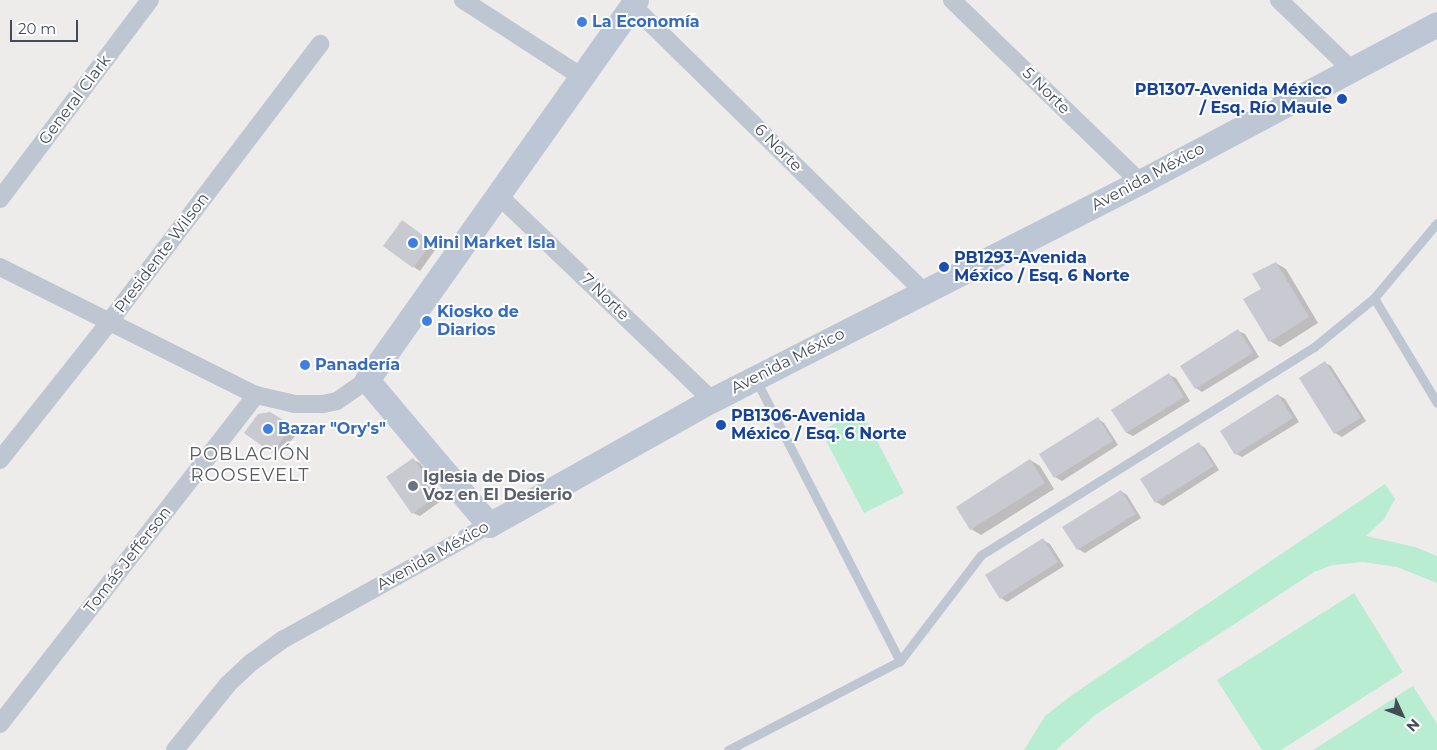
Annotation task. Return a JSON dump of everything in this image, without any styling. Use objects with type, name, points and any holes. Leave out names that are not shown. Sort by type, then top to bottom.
[{"type":"street","name":"General Clark","points":[[0,199],[150,0]]},
{"type":"street","points":[[463,0],[582,77]]},
{"type":"street","name":"5 Norte","points":[[952,0],[1140,182]]},
{"type":"street","points":[[1279,0],[1351,69]]},
{"type":"street","points":[[0,267],[256,395],[294,404],[323,404],[343,398],[367,380],[634,3]]},
{"type":"street","name":"6 Norte","points":[[634,3],[924,292]]},
{"type":"street","name":"Avenida México","points":[[175,750],[228,684],[252,662],[284,639],[712,400],[1140,182],[1437,24]]},
{"type":"street","name":"Presidente Wilson","points":[[0,460],[110,321],[320,44]]},
{"type":"street","name":"7 Norte","points":[[498,195],[712,400]]},
{"type":"street","points":[[367,380],[489,525]]},
{"type":"street","name":"Tomás Jefferson","points":[[0,724],[256,395]]},
{"type":"lane","points":[[728,750],[900,661],[981,555],[1314,347],[1374,298],[1437,223]]},
{"type":"lane","points":[[1374,298],[1437,403]]},
{"type":"lane","points":[[755,378],[900,661]]},
{"type":"green space","points":[[861,410],[904,493],[864,513],[821,431]]},
{"type":"green space","points":[[1385,484],[1395,499],[1384,519],[1366,536],[1415,547],[1437,556],[1437,583],[1397,567],[1363,562],[1333,565],[1314,572],[1095,715],[1056,750],[1024,750],[1045,716],[1072,695]]},
{"type":"green space","points":[[1354,593],[1403,672],[1281,750],[1262,750],[1217,680]]},
{"type":"green space","points":[[1413,686],[1437,724],[1437,750],[1313,750]]},
{"type":"building","points":[[402,220],[432,242],[413,268],[383,246]]},
{"type":"building","points":[[1276,262],[1309,317],[1269,342],[1243,299],[1261,289],[1252,274]]},
{"type":"building","points":[[1238,329],[1253,353],[1195,389],[1180,366]]},
{"type":"building","points":[[1325,361],[1361,418],[1334,434],[1299,378]]},
{"type":"building","points":[[1169,373],[1184,397],[1126,433],[1111,410]]},
{"type":"building","points":[[1278,394],[1293,418],[1235,455],[1220,431]]},
{"type":"building","name":"Bazar \"Ory's\"","points":[[270,412],[293,426],[272,453],[244,433],[258,414]]},
{"type":"building","points":[[1098,417],[1113,441],[1054,478],[1039,454]]},
{"type":"building","points":[[1199,442],[1214,466],[1155,503],[1140,479]]},
{"type":"building","name":"Iglesia de Dios Voz en El Desierio","points":[[413,458],[439,494],[412,514],[386,477]]},
{"type":"building","points":[[1030,459],[1045,483],[970,530],[956,507]]},
{"type":"building","points":[[1121,490],[1136,514],[1077,550],[1062,527]]},
{"type":"building","points":[[1043,538],[1058,562],[1000,599],[985,575]]},
{"type":"place","name":"La Economía","points":[[582,22]]},
{"type":"place","name":"PB1307-Avenida México / Esq. Río Maule","points":[[1342,99]]},
{"type":"place","name":"Mini Market Isla","points":[[413,243]]},
{"type":"place","name":"PB1293-Avenida México / Esq. 6 Norte","points":[[944,267]]},
{"type":"place","name":"Kiosko de Diarios","points":[[427,321]]},
{"type":"place","name":"Panadería","points":[[305,365]]},
{"type":"place","name":"PB1306-Avenida México / Esq. 6 Norte","points":[[721,425]]},
{"type":"place","name":"Bazar \"Ory's\"","points":[[268,429]]},
{"type":"place","name":"Iglesia de Dios Voz en El Desierio","points":[[413,486]]},
{"type":"district","name":"POBLACIÓN ROOSEVELT","points":[[250,465]]}]
